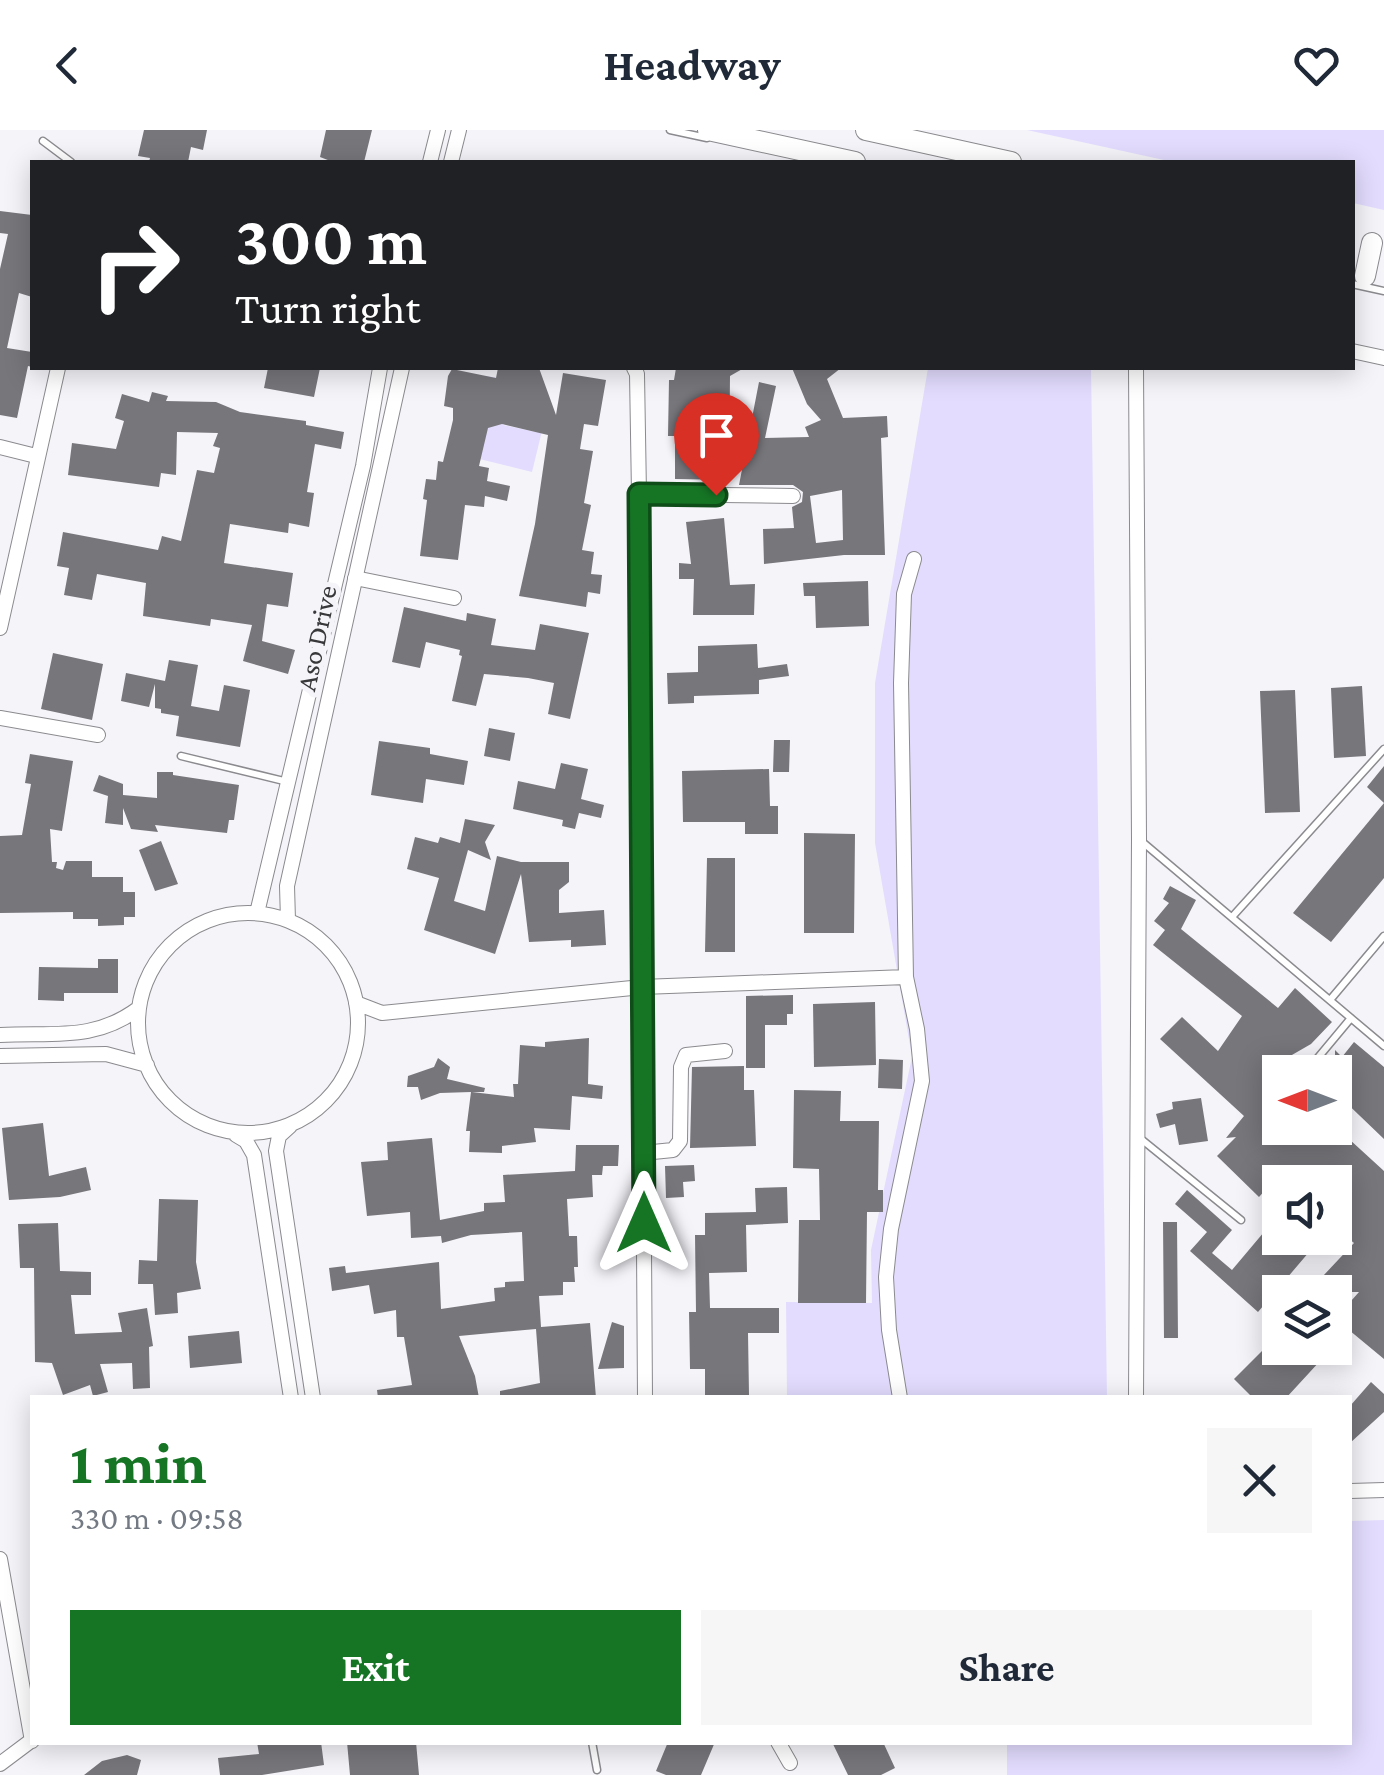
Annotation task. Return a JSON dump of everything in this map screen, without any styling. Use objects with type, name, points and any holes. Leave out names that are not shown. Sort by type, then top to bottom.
[{"type":"main road","points":[[708,130],[846,160]]},
{"type":"main road","points":[[866,130],[1002,160]]},
{"type":"main road","points":[[1364,278],[1370,243]]},
{"type":"street","points":[[430,160],[438,130]]},
{"type":"street","points":[[452,160],[459,130]]},
{"type":"street","points":[[1355,352],[1384,358]]},
{"type":"street","points":[[0,628],[58,370]]},
{"type":"street","name":"Aso Drive","points":[[257,912],[363,466],[380,370]]},
{"type":"street","name":"Aso Drive","points":[[288,920],[287,886],[402,370]]},
{"type":"street","points":[[635,370],[645,1395]]},
{"type":"street","points":[[1136,370],[1136,1395]]},
{"type":"street","points":[[0,447],[36,456]]},
{"type":"street","points":[[639,494],[793,496]]},
{"type":"street","points":[[900,1395],[889,1330],[886,1277],[891,1229],[922,1081],[917,1029],[906,978],[902,683],[904,594],[914,560]]},
{"type":"street","points":[[355,578],[454,598]]},
{"type":"street","points":[[0,718],[98,735]]},
{"type":"street","points":[[292,1124],[252,1133],[209,1126],[172,1102],[147,1065],[140,1043],[139,1008],[148,977],[174,941],[213,918],[257,912],[288,920],[318,938],[334,954],[346,972],[356,1002],[357,1038],[342,1080],[328,1098],[279,1136],[276,1151],[313,1395]]},
{"type":"street","points":[[356,1002],[382,1012],[642,987],[906,978]]},
{"type":"street","points":[[0,1035],[106,1029],[139,1008]]},
{"type":"street","points":[[643,1153],[673,1150],[680,1141],[682,1067],[686,1055],[725,1050]]},
{"type":"street","points":[[0,1056],[106,1054],[147,1065]]},
{"type":"street","points":[[231,1132],[246,1141],[254,1155],[291,1395]]},
{"type":"street","points":[[1352,1491],[1384,1490]]},
{"type":"street","points":[[1,1565],[30,1730]]},
{"type":"street","points":[[0,1764],[30,1742]]},
{"type":"street","points":[[780,1745],[790,1763]]},
{"type":"lane","points":[[670,130],[806,160]]},
{"type":"lane","points":[[43,141],[68,160]]},
{"type":"lane","points":[[1364,278],[1384,291]]},
{"type":"lane","points":[[1232,917],[1384,749]]},
{"type":"lane","points":[[181,756],[289,782]]},
{"type":"lane","points":[[1139,839],[1384,1046]]},
{"type":"lane","points":[[1330,1000],[1384,936]]},
{"type":"lane","points":[[1320,1055],[1351,1018]]},
{"type":"lane","points":[[1137,1136],[1241,1220]]},
{"type":"lane","points":[[593,1745],[597,1770]]},
{"type":"shaded area","points":[[1027,130],[1384,130],[1384,210],[1355,203],[1355,160],[1164,160]]},
{"type":"shaded area","points":[[928,370],[1091,370],[1107,1395],[787,1395],[786,1302],[872,1303],[871,1250],[912,1057],[875,843],[875,683]]},
{"type":"shaded area","points":[[486,376],[499,378],[503,425],[536,432],[548,406],[532,472],[447,451],[482,452]]},
{"type":"shaded area","points":[[1384,1520],[1384,1775],[1007,1775],[1007,1745],[1352,1745],[1352,1521]]},
{"type":"building","points":[[144,130],[207,130],[203,150],[191,147],[188,160],[150,160],[138,156]]},
{"type":"building","points":[[326,130],[372,130],[364,160],[320,157]]},
{"type":"building","points":[[0,211],[30,215],[30,296],[19,293],[7,348],[30,352],[17,418],[0,415],[0,269],[8,234],[0,233]]},
{"type":"building","points":[[268,370],[320,370],[314,397],[264,388]]},
{"type":"building","points":[[451,370],[457,370],[496,378],[498,370],[540,370],[556,415],[563,373],[606,380],[598,426],[584,424],[580,449],[593,451],[584,503],[591,505],[582,550],[594,552],[591,574],[602,575],[600,594],[588,592],[586,607],[519,596],[548,435],[502,424],[488,428],[479,466],[489,468],[487,481],[510,486],[507,501],[485,496],[484,507],[465,505],[458,560],[420,556],[426,479],[436,480],[438,461],[443,462],[453,420],[453,408],[444,406],[448,376]]},
{"type":"building","points":[[676,370],[740,370],[730,376],[729,480],[675,479],[675,436],[668,436],[669,380],[674,380]]},
{"type":"building","points":[[793,370],[838,370],[827,379],[843,418],[887,416],[888,437],[881,438],[885,555],[844,555],[764,564],[763,529],[794,528],[792,507],[802,502],[803,492],[793,485],[739,485],[759,382],[776,386],[765,438],[809,437],[805,427],[821,420],[807,404]],"holes":[[[842,490],[843,540],[816,543],[810,496]]]},
{"type":"building","points":[[152,392],[168,396],[166,401],[216,402],[240,412],[306,421],[306,425],[344,432],[341,449],[315,444],[307,492],[314,493],[309,527],[289,523],[288,533],[230,524],[224,563],[293,573],[288,607],[267,604],[262,641],[295,650],[288,674],[243,661],[252,625],[211,619],[210,626],[143,616],[146,583],[97,574],[92,600],[64,595],[69,568],[57,566],[63,532],[158,550],[162,536],[181,541],[197,470],[214,473],[220,448],[213,446],[218,433],[177,432],[176,475],[161,473],[159,487],[68,475],[72,443],[116,449],[124,421],[115,418],[122,394],[149,402]]},
{"type":"building","points":[[724,518],[730,585],[755,584],[754,615],[693,615],[694,579],[679,579],[679,563],[691,564],[686,522]]},
{"type":"building","points":[[868,581],[869,626],[816,628],[815,596],[804,596],[803,583]]},
{"type":"building","points":[[404,607],[466,621],[467,613],[496,619],[491,645],[535,650],[540,624],[589,633],[570,719],[548,714],[554,683],[528,678],[484,674],[476,706],[452,701],[460,650],[426,642],[420,668],[392,662]]},
{"type":"building","points":[[757,644],[758,668],[787,664],[789,676],[759,680],[759,694],[694,696],[694,703],[668,704],[667,673],[698,672],[698,646]]},
{"type":"building","points":[[53,653],[103,664],[92,720],[41,709]]},
{"type":"building","points":[[169,660],[198,665],[191,706],[219,711],[224,685],[250,690],[240,747],[176,736],[179,716],[155,708],[155,684],[149,707],[121,701],[126,673],[165,681]]},
{"type":"building","points":[[1362,686],[1366,756],[1334,758],[1331,688]]},
{"type":"building","points":[[1295,690],[1300,812],[1265,813],[1260,691]]},
{"type":"building","points":[[489,728],[515,733],[510,761],[484,756]]},
{"type":"building","points":[[774,740],[790,740],[789,772],[773,772]]},
{"type":"building","points":[[379,741],[430,748],[430,754],[468,761],[464,785],[426,779],[423,803],[371,795]]},
{"type":"building","points":[[30,754],[73,761],[62,831],[50,829],[52,862],[63,870],[66,861],[92,861],[92,877],[123,877],[123,892],[135,892],[135,917],[124,917],[124,925],[98,926],[98,919],[73,919],[73,912],[0,913],[0,836],[22,835],[31,784],[25,783]]},
{"type":"building","points":[[561,763],[588,769],[581,799],[604,805],[601,818],[579,813],[575,829],[562,826],[563,820],[513,809],[518,781],[555,789]]},
{"type":"building","points":[[1384,766],[1384,803],[1367,787]]},
{"type":"building","points":[[769,769],[770,806],[778,806],[778,834],[745,834],[745,822],[683,822],[682,771]]},
{"type":"building","points":[[157,772],[239,785],[234,820],[229,820],[227,833],[155,825],[158,832],[131,829],[123,808],[123,825],[105,823],[108,796],[93,791],[99,775],[123,784],[123,795],[157,798]]},
{"type":"building","points":[[1384,803],[1384,878],[1331,942],[1293,913]]},
{"type":"building","points":[[465,819],[495,825],[485,842],[491,860],[468,850],[454,901],[485,911],[497,856],[521,862],[569,862],[569,882],[559,890],[559,913],[604,910],[606,945],[571,947],[571,940],[529,942],[521,874],[495,954],[424,930],[439,878],[407,869],[415,837],[438,843],[440,837],[460,843]]},
{"type":"building","points":[[804,833],[855,834],[854,933],[804,933]]},
{"type":"building","points":[[161,841],[178,884],[155,891],[139,850]]},
{"type":"building","points":[[707,858],[735,858],[735,952],[705,952]]},
{"type":"building","points":[[1170,886],[1196,900],[1181,929],[1278,1008],[1295,988],[1332,1022],[1311,1044],[1292,1055],[1262,1055],[1262,1145],[1352,1145],[1352,1142],[1384,1171],[1384,1359],[1352,1332],[1352,1300],[1359,1292],[1352,1292],[1352,1275],[1324,1275],[1343,1255],[1352,1255],[1352,1165],[1262,1165],[1259,1197],[1217,1156],[1236,1137],[1226,1138],[1244,1116],[1160,1039],[1182,1017],[1218,1051],[1242,1016],[1153,945],[1165,930],[1154,921],[1169,903],[1163,899]]},
{"type":"building","points":[[98,959],[118,959],[118,993],[64,993],[64,1001],[38,1000],[39,967],[98,968]]},
{"type":"building","points":[[793,995],[793,1014],[787,1014],[787,1025],[765,1025],[765,1068],[746,1068],[746,996]]},
{"type":"building","points":[[875,1002],[876,1065],[814,1067],[813,1004]]},
{"type":"building","points":[[589,1038],[588,1084],[603,1086],[602,1099],[572,1096],[570,1130],[534,1128],[536,1142],[502,1146],[502,1153],[469,1152],[470,1131],[466,1131],[471,1092],[440,1093],[421,1100],[418,1087],[407,1087],[408,1076],[434,1067],[438,1058],[450,1067],[447,1079],[485,1088],[484,1092],[472,1092],[514,1097],[520,1045],[545,1047],[545,1042]]},
{"type":"building","points":[[1354,1042],[1384,1067],[1384,1139],[1352,1108],[1352,1055],[1344,1055]]},
{"type":"building","points":[[879,1059],[903,1060],[902,1089],[878,1088]]},
{"type":"building","points":[[744,1066],[744,1090],[754,1090],[756,1146],[690,1148],[692,1067]]},
{"type":"building","points":[[794,1090],[841,1091],[840,1121],[879,1121],[878,1190],[883,1190],[883,1212],[867,1212],[866,1303],[798,1303],[799,1220],[820,1220],[819,1169],[793,1168]]},
{"type":"building","points":[[1201,1098],[1208,1141],[1179,1145],[1175,1124],[1160,1128],[1156,1114],[1173,1109],[1172,1102]]},
{"type":"building","points":[[43,1123],[49,1176],[86,1167],[91,1190],[60,1197],[9,1200],[2,1128]]},
{"type":"building","points":[[432,1138],[440,1220],[484,1211],[484,1203],[505,1202],[503,1175],[575,1171],[576,1145],[619,1145],[618,1166],[603,1166],[602,1175],[592,1175],[593,1197],[567,1199],[569,1236],[577,1236],[575,1282],[563,1282],[563,1295],[539,1296],[541,1327],[590,1323],[596,1395],[500,1395],[500,1391],[540,1383],[536,1329],[459,1336],[478,1395],[378,1395],[377,1390],[412,1385],[404,1337],[397,1337],[396,1310],[374,1314],[369,1285],[332,1291],[329,1268],[345,1266],[346,1273],[439,1262],[441,1309],[495,1301],[494,1288],[505,1287],[505,1282],[524,1281],[522,1232],[471,1235],[442,1243],[441,1236],[411,1238],[410,1212],[367,1216],[361,1162],[388,1160],[387,1142]]},
{"type":"building","points":[[694,1165],[695,1181],[683,1182],[684,1197],[666,1198],[665,1166]]},
{"type":"building","points":[[787,1187],[788,1223],[746,1225],[747,1272],[709,1273],[710,1308],[779,1308],[779,1333],[748,1333],[749,1395],[705,1395],[705,1369],[690,1369],[689,1312],[696,1312],[695,1235],[705,1235],[705,1213],[756,1212],[755,1188]]},
{"type":"building","points":[[1187,1190],[1232,1230],[1212,1253],[1232,1270],[1262,1234],[1262,1255],[1307,1255],[1290,1275],[1262,1275],[1262,1307],[1258,1312],[1190,1251],[1207,1232],[1175,1204]]},
{"type":"building","points":[[159,1199],[198,1200],[196,1262],[201,1289],[177,1293],[178,1313],[155,1315],[153,1284],[138,1284],[139,1260],[157,1261]]},
{"type":"building","points":[[1163,1222],[1177,1222],[1178,1338],[1164,1338]]},
{"type":"building","points":[[58,1223],[60,1271],[91,1272],[91,1295],[71,1295],[75,1334],[122,1332],[118,1313],[147,1308],[153,1346],[149,1347],[150,1388],[133,1389],[132,1363],[100,1364],[108,1392],[93,1395],[90,1385],[63,1395],[52,1363],[35,1362],[34,1268],[20,1268],[18,1224]]},
{"type":"building","points":[[612,1322],[624,1326],[624,1368],[598,1369]]},
{"type":"building","points":[[239,1331],[242,1363],[190,1368],[188,1336]]},
{"type":"building","points":[[1262,1351],[1262,1365],[1316,1365],[1289,1395],[1250,1395],[1234,1379]]},
{"type":"building","points":[[1371,1382],[1384,1394],[1384,1412],[1352,1441],[1352,1404]]},
{"type":"building","points":[[258,1745],[321,1745],[324,1765],[262,1775],[220,1775],[218,1758],[259,1754]]},
{"type":"building","points":[[347,1745],[416,1745],[419,1775],[350,1775]]},
{"type":"building","points":[[667,1745],[714,1745],[701,1775],[666,1775],[656,1771]]},
{"type":"building","points":[[833,1745],[884,1745],[895,1768],[881,1775],[848,1775]]},
{"type":"building","points":[[127,1755],[141,1760],[137,1775],[84,1775],[102,1761]]},
{"type":"route","points":[[644,1223],[639,494],[716,495]]}]
